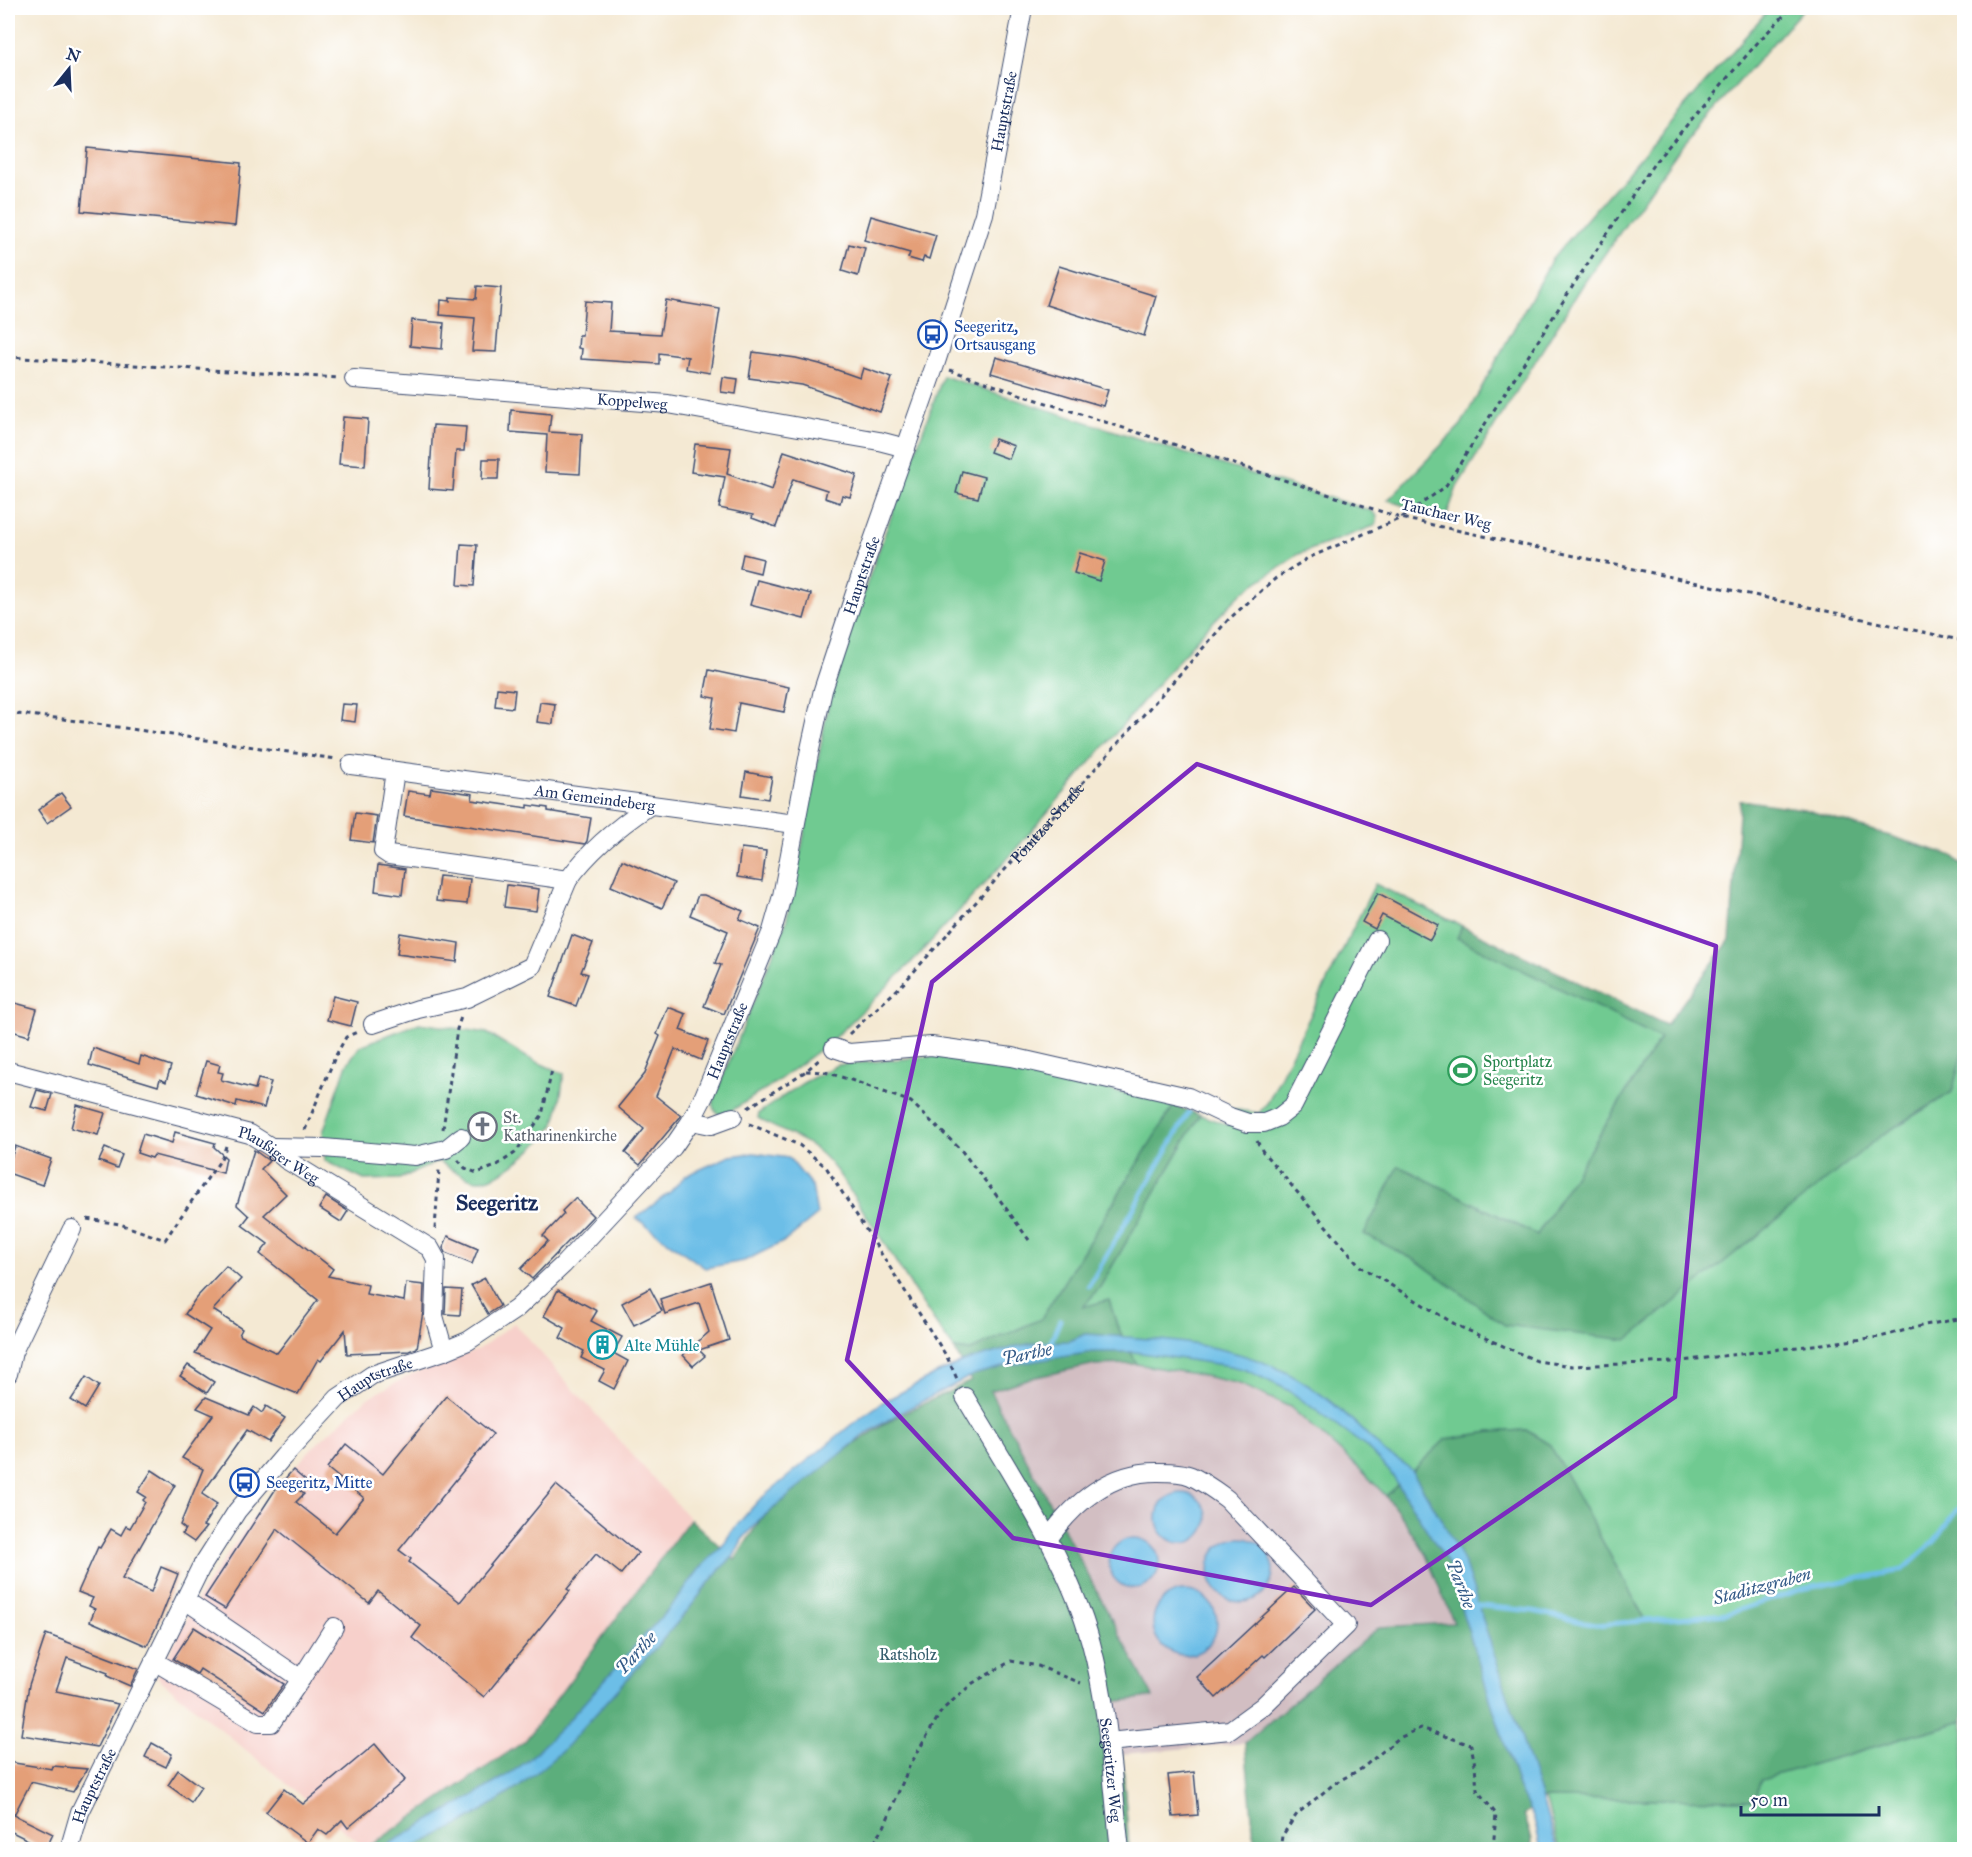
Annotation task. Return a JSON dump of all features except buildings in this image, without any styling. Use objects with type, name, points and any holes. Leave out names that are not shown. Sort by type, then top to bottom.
[{"type":"street","name":"Hauptstraße","points":[[69,1850],[80,1812],[184,1600],[200,1569],[237,1511],[338,1398],[372,1375],[468,1341],[516,1309],[540,1288],[672,1147],[691,1121],[704,1096],[772,931],[782,896],[823,690],[935,365],[984,214],[1023,8]]},
{"type":"street","name":"Koppelweg","points":[[354,379],[668,404],[879,441],[906,448]]},
{"type":"street","name":"Am Gemeindeberg","points":[[351,765],[795,824]]},
{"type":"street","points":[[395,771],[383,851],[389,855],[568,880]]},
{"type":"street","points":[[373,1024],[418,1009],[467,998],[532,966],[568,880],[576,869],[625,822],[649,806]]},
{"type":"street","points":[[834,1048],[849,1053],[931,1046],[1012,1057],[1188,1097],[1230,1117],[1248,1123],[1264,1123],[1279,1117],[1293,1106],[1377,940]]},
{"type":"street","name":"Plaußiger Weg","points":[[8,1071],[250,1134],[285,1159],[430,1248],[436,1259],[434,1316],[444,1351]]},
{"type":"street","points":[[691,1121],[711,1125],[733,1117]]},
{"type":"street","points":[[271,1147],[443,1155],[461,1137]]},
{"type":"street","points":[[8,1374],[13,1352],[72,1229]]},
{"type":"street","name":"Seegeritzer Weg","points":[[965,1397],[1048,1539],[1071,1587],[1090,1641],[1102,1692],[1120,1850]]},
{"type":"street","points":[[1048,1539],[1072,1509],[1100,1487],[1144,1471],[1170,1472],[1190,1476],[1227,1499],[1346,1625],[1263,1706],[1230,1730],[1108,1742]]},
{"type":"street","points":[[184,1600],[301,1679]]},
{"type":"street","points":[[154,1661],[258,1723],[271,1723],[333,1627]]},
{"type":"path","name":"Pönitzer Straße","points":[[733,1117],[806,1071],[901,986],[1229,619],[1276,578],[1308,558],[1401,518],[1445,487],[1655,162],[1759,41],[1791,8]]},
{"type":"path","points":[[8,357],[354,379]]},
{"type":"path","name":"Tauchaer Weg","points":[[935,365],[1401,518],[1965,641]]},
{"type":"path","points":[[8,713],[326,758],[351,765]]},
{"type":"path","points":[[434,1235],[443,1155],[443,1134],[457,1029],[467,998]]},
{"type":"path","points":[[308,1147],[305,1131],[335,1057],[346,1037],[373,1024]]},
{"type":"path","points":[[443,1155],[477,1173],[496,1167],[515,1153],[543,1115],[552,1070]]},
{"type":"path","points":[[806,1071],[825,1072],[911,1102],[961,1150],[1029,1240]]},
{"type":"path","points":[[733,1117],[799,1144],[826,1167],[947,1357],[965,1397]]},
{"type":"path","points":[[1248,1123],[1263,1152],[1361,1267],[1458,1326],[1537,1361],[1572,1366],[1673,1362],[1880,1337],[1925,1325],[1965,1318]]},
{"type":"path","points":[[72,1229],[83,1218],[120,1224],[165,1240],[223,1159],[230,1129]]},
{"type":"path","points":[[869,1850],[884,1827],[909,1767],[942,1710],[974,1683],[1011,1661],[1038,1666],[1102,1692]]},
{"type":"path","points":[[1280,1850],[1282,1836],[1297,1814],[1335,1782],[1361,1769],[1399,1738],[1421,1728],[1471,1745],[1477,1790],[1496,1814],[1493,1850]]},
{"type":"highlighted area","points":[[1197,764],[1716,946],[1675,1397],[1371,1605],[1013,1538],[847,1360],[932,982]]},
{"type":"shaded area","points":[[514,1323],[690,1519],[525,1741],[365,1848],[157,1677],[200,1594],[254,1516],[309,1451],[366,1399],[410,1375],[479,1349]]},
{"type":"shaded area","points":[[1137,1364],[1240,1384],[1290,1407],[1363,1472],[1386,1496],[1426,1555],[1454,1624],[1379,1628],[1245,1743],[1122,1754],[1112,1702],[1153,1696],[990,1391],[1027,1379],[1091,1365]]},
{"type":"green space","points":[[1770,8],[1804,8],[1678,151],[1584,283],[1457,487],[1447,515],[1425,513],[1388,500],[1461,425],[1552,259]]},
{"type":"green space","points":[[943,376],[1372,511],[1377,516],[1377,522],[1374,526],[1299,554],[1243,592],[1202,633],[1009,857],[911,963],[831,1041],[775,1083],[731,1111],[720,1115],[714,1108],[714,1099],[786,922],[828,706],[840,664]]},
{"type":"green space","points":[[1740,800],[1804,809],[1953,856],[1964,867],[1964,1046],[1952,1092],[1882,1135],[1627,1340],[1505,1325],[1417,1261],[1364,1234],[1399,1166],[1537,1235],[1660,1038],[1457,938],[1462,926],[1666,1025],[1730,940]]},
{"type":"green space","points":[[1375,884],[1462,926],[1458,938],[1660,1038],[1537,1235],[1399,1166],[1364,1234],[1417,1261],[1505,1325],[1882,1135],[1952,1092],[1964,1046],[1964,1505],[1956,1511],[1935,1541],[1903,1570],[1802,1589],[1727,1614],[1646,1621],[1550,1445],[1526,1430],[1491,1432],[1446,1439],[1386,1496],[1363,1472],[1290,1407],[1240,1384],[1137,1364],[1117,1325],[1109,1301],[1082,1308],[1100,1287],[1200,1115],[1228,1125],[1232,1109],[1259,1113],[1268,1102]]},
{"type":"green space","points":[[419,1023],[487,1033],[528,1058],[564,1074],[554,1124],[520,1160],[497,1175],[486,1179],[472,1179],[439,1161],[399,1179],[364,1180],[325,1161],[323,1132],[347,1064],[360,1046]]},
{"type":"green space","points":[[947,1055],[1012,1064],[1089,1086],[1174,1105],[1041,1319],[969,1351],[954,1349],[830,1163],[811,1146],[758,1118],[759,1113],[803,1083],[837,1065]]},
{"type":"green space","name":"Ratsholz","points":[[1174,1105],[1200,1115],[1100,1287],[1083,1307],[1109,1300],[1117,1326],[1137,1364],[1091,1365],[1027,1379],[990,1391],[1153,1697],[1112,1702],[1122,1754],[1129,1849],[364,1850],[525,1741],[690,1519],[735,1560],[760,1520],[836,1456],[894,1418],[971,1381],[954,1349],[969,1351],[1041,1319]]},
{"type":"green space","points":[[1526,1430],[1550,1445],[1646,1621],[1727,1614],[1802,1589],[1903,1570],[1935,1541],[1956,1511],[1964,1505],[1964,1591],[1959,1599],[1964,1664],[1964,1721],[1761,1779],[1754,1800],[1545,1798],[1524,1814],[1532,1839],[1532,1849],[1255,1849],[1245,1743],[1379,1627],[1454,1623],[1426,1555],[1386,1496],[1446,1439],[1491,1432]]},
{"type":"green space","points":[[1964,1591],[1964,1664],[1959,1599]]},
{"type":"green space","points":[[1964,1721],[1964,1849],[1560,1849],[1545,1798],[1754,1800],[1761,1779]]},
{"type":"water","points":[[754,1153],[789,1158],[812,1186],[817,1215],[785,1241],[744,1261],[705,1268],[636,1218],[670,1192],[685,1176],[730,1156]]},
{"type":"water","name":"Parthe","points":[[1085,1334],[1163,1340],[1216,1348],[1266,1363],[1289,1374],[1328,1399],[1384,1452],[1410,1469],[1457,1548],[1466,1568],[1558,1849],[1541,1849],[1534,1819],[1519,1789],[1458,1595],[1453,1587],[1449,1565],[1390,1472],[1366,1447],[1288,1390],[1246,1370],[1135,1352],[1093,1352],[1010,1365],[973,1375],[896,1415],[864,1435],[759,1520],[742,1540],[734,1556],[718,1571],[689,1609],[562,1751],[519,1787],[465,1822],[410,1849],[380,1849],[473,1796],[526,1762],[565,1724],[680,1596],[700,1568],[725,1543],[730,1533],[758,1501],[852,1424],[883,1402],[938,1373],[969,1360],[1018,1346],[1070,1341]]},
{"type":"water","points":[[1177,1493],[1187,1493],[1200,1500],[1207,1513],[1207,1523],[1200,1536],[1187,1543],[1177,1543],[1168,1539],[1161,1532],[1157,1523],[1157,1513],[1161,1504],[1168,1497]]},
{"type":"water","points":[[1129,1538],[1139,1538],[1152,1545],[1159,1558],[1159,1568],[1152,1581],[1139,1588],[1129,1588],[1120,1584],[1113,1577],[1109,1568],[1109,1558],[1113,1549],[1120,1542]]},
{"type":"water","points":[[1241,1538],[1259,1544],[1267,1552],[1273,1570],[1267,1588],[1259,1596],[1241,1602],[1223,1596],[1215,1588],[1209,1570],[1215,1552],[1223,1544]]},
{"type":"water","points":[[1185,1591],[1203,1597],[1211,1605],[1217,1623],[1211,1641],[1203,1649],[1185,1655],[1167,1649],[1159,1641],[1153,1623],[1159,1605],[1167,1597]]},
{"type":"waterway","points":[[1089,1286],[1189,1112]]},
{"type":"waterway","name":"Parthe","points":[[1049,1346],[1060,1320]]},
{"type":"waterway","name":"Staditzgraben","points":[[1472,1605],[1533,1611],[1595,1625],[1727,1614],[1802,1589],[1903,1570],[1935,1541],[1956,1511],[1964,1505]]},
{"type":"place","name":"Seegeritz, Ortsausgang","points":[[933,335]]},
{"type":"place","name":"Sportplatz Seegeritz","points":[[1462,1070]]},
{"type":"place","name":"St. Katharinenkirche","points":[[482,1126]]},
{"type":"place","name":"Alte Mühle","points":[[603,1345]]},
{"type":"place","name":"Seegeritz, Mitte","points":[[245,1482]]},
{"type":"district","name":"Seegeritz","points":[[497,1202]]}]
